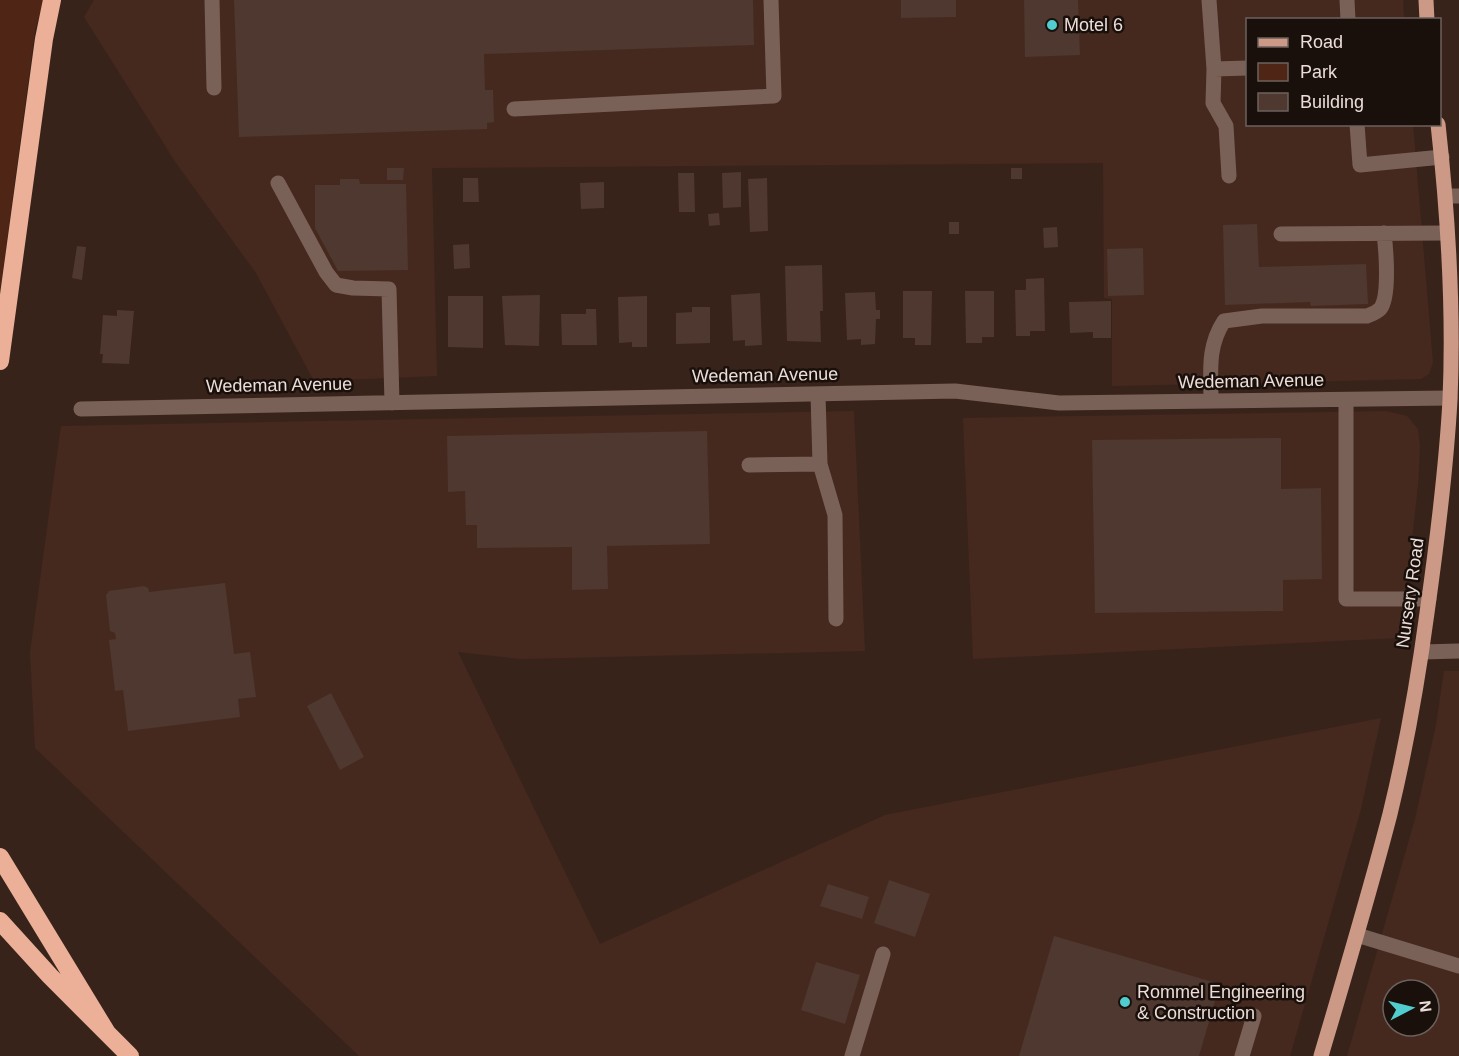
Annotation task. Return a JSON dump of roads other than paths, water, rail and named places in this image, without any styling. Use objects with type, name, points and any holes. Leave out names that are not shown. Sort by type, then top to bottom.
[{"type":"highway","points":[[0,361],[44,39],[52,0]]},
{"type":"highway","points":[[0,857],[107,1033]]},
{"type":"highway","points":[[0,921],[50,976],[130,1056]]},
{"type":"main road","points":[[1426,0],[1427,18]]},
{"type":"main road","name":"Nursery Road","points":[[1321,1056],[1357,936],[1390,812],[1422,652],[1444,484],[1450,398],[1447,233],[1453,196],[1442,157],[1438,126]]},
{"type":"street","points":[[212,0],[214,88]]},
{"type":"street","points":[[514,110],[774,96],[771,0]]},
{"type":"street","points":[[1209,0],[1214,69],[1213,103],[1226,126],[1229,176]]},
{"type":"street","points":[[1347,0],[1348,18]]},
{"type":"street","points":[[1214,69],[1246,68]]},
{"type":"street","points":[[1357,126],[1360,165],[1442,157]]},
{"type":"street","points":[[278,183],[326,272],[336,285],[389,289],[392,403]]},
{"type":"street","points":[[1211,401],[1211,348],[1215,334],[1224,321],[1262,316],[1367,316],[1378,312],[1384,303],[1386,259],[1384,233]]},
{"type":"street","points":[[1281,234],[1447,233]]},
{"type":"street","name":"Wedeman Avenue","points":[[81,409],[955,391],[1059,403],[1450,398]]},
{"type":"street","points":[[818,394],[820,464],[835,514],[836,619]]},
{"type":"street","points":[[1346,400],[1346,599],[1429,599]]},
{"type":"street","points":[[749,465],[820,464]]},
{"type":"street","points":[[1422,652],[1459,651]]},
{"type":"street","points":[[1357,936],[1459,966]]},
{"type":"street","points":[[852,1056],[883,954]]},
{"type":"street","points":[[1242,1056],[1254,1016]]},
{"type":"place","name":"Motel 6","points":[[1052,25]]},
{"type":"place","name":"Rommel Engineering & Construction","points":[[1125,1002]]}]
